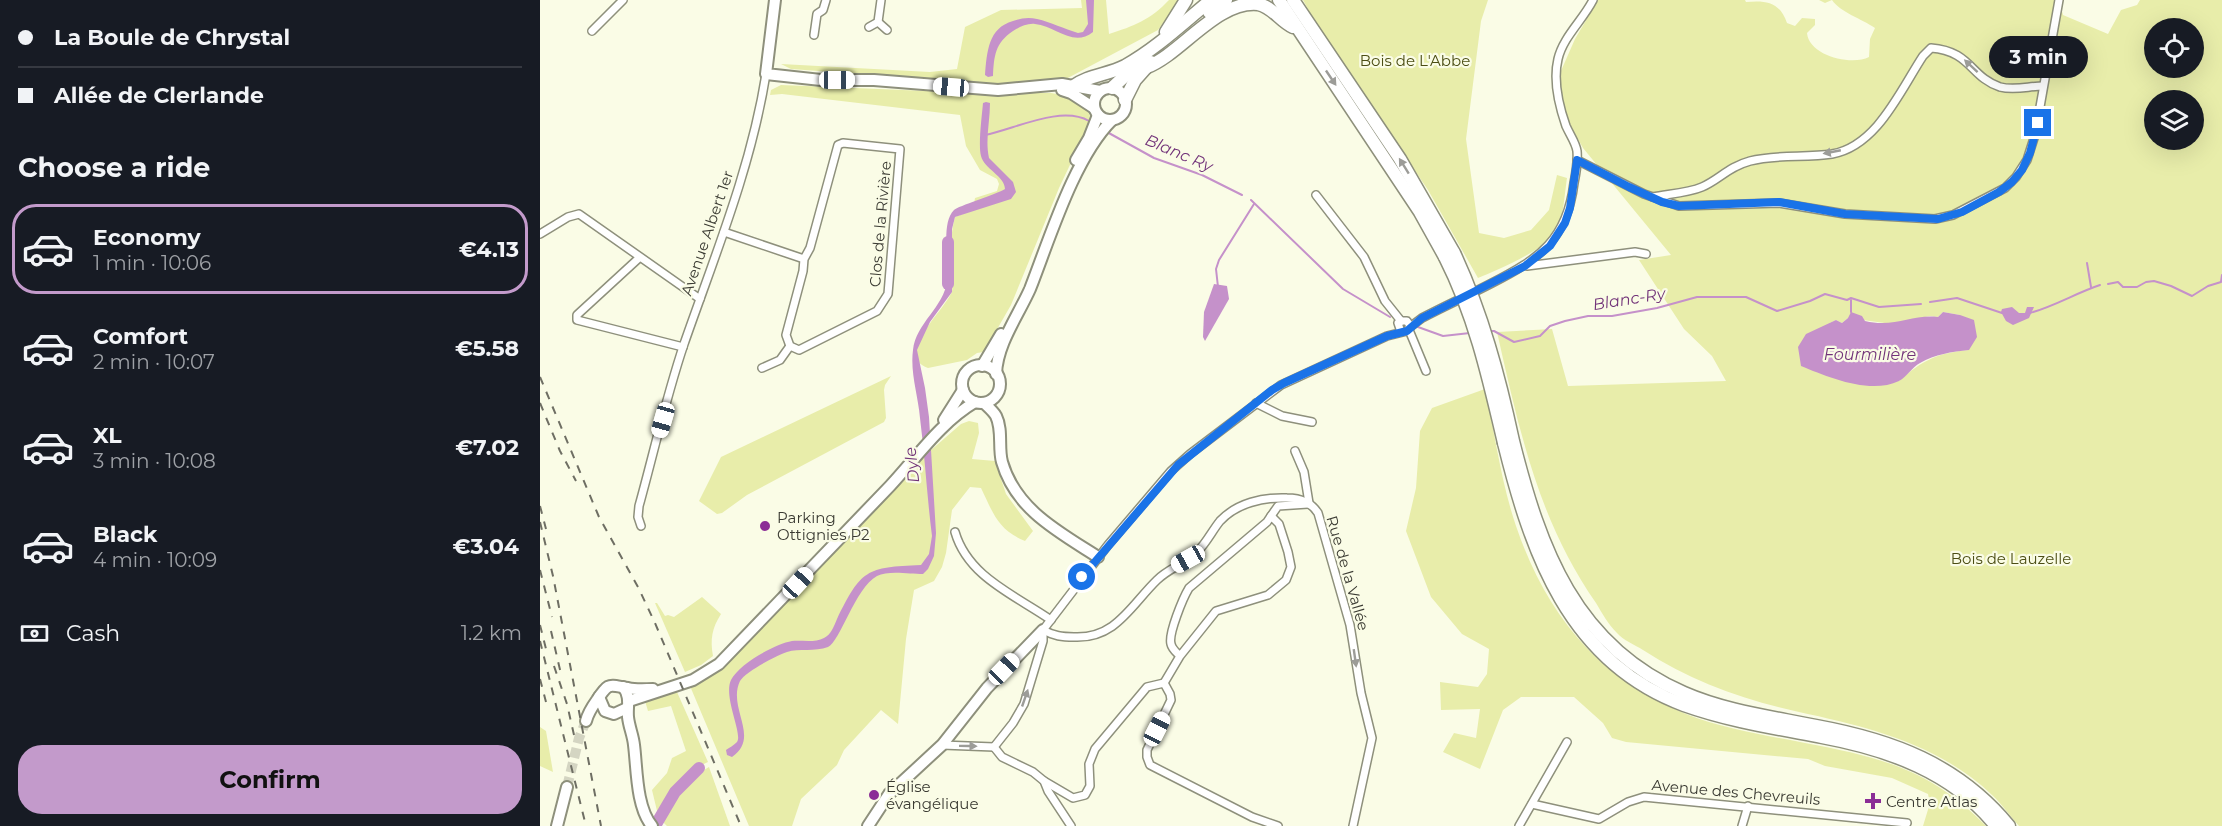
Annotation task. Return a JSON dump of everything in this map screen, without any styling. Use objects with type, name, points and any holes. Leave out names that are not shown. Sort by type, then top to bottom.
[{"type":"highway","points":[[1072,87],[1081,80],[1112,71],[1151,51],[1170,27],[1186,0]]},
{"type":"highway","points":[[1106,90],[1211,0]]},
{"type":"highway","points":[[1125,100],[1135,80],[1174,38],[1226,0]]},
{"type":"highway","points":[[1279,0],[1450,255]]},
{"type":"highway","points":[[1293,0],[1400,159],[1478,308],[1488,340],[1522,511],[1545,572],[1567,610],[1587,636],[1622,669],[1653,690],[1672,699],[1719,716],[1838,740],[1897,757],[1924,768],[1954,787],[1996,826]]},
{"type":"highway","points":[[1147,67],[1156,63],[1184,39],[1236,6],[1259,4],[1289,25],[1299,29]]},
{"type":"highway","points":[[1509,442],[1541,538],[1562,583],[1593,627],[1634,666],[1685,694],[1720,706],[1837,730],[1902,747],[1958,778],[1983,798],[2009,826]]},
{"type":"main road","name":"Avenue Albert 1er","points":[[766,74],[775,0]]},
{"type":"main road","points":[[766,74],[821,80],[874,80],[998,90],[1062,84],[1118,91],[1125,100],[1121,116],[1112,120],[1096,141],[1070,188],[1029,291],[1002,348],[996,374],[1002,418],[999,432]]},
{"type":"main road","points":[[1041,87],[1071,93],[1107,120],[1112,120]]},
{"type":"main road","points":[[982,366],[1018,298],[1063,185],[1089,138],[1096,111],[1095,99],[1106,90]]},
{"type":"main road","points":[[996,374],[990,368],[982,366],[972,368],[962,382],[963,390],[967,397],[979,402],[996,416],[1001,456],[1013,488],[1023,502],[1043,521],[1098,557]]},
{"type":"main road","points":[[936,435],[938,428],[955,406],[963,390]]},
{"type":"main road","points":[[662,689],[623,687],[615,684],[608,686],[602,690],[587,714],[586,721],[610,713],[662,689],[699,677],[719,664],[936,435],[961,411],[979,402],[991,400],[998,392]]},
{"type":"main road","points":[[868,826],[889,794],[942,745],[987,688],[1043,630]]},
{"type":"main road","points":[[623,687],[627,692],[629,726],[637,779],[645,815],[652,826]]},
{"type":"main road","points":[[599,697],[610,713],[629,726]]},
{"type":"main road","points":[[557,826],[567,787]]},
{"type":"street","points":[[591,31],[623,0]]},
{"type":"street","points":[[814,35],[817,14],[823,10],[826,0]]},
{"type":"street","points":[[878,22],[881,0]]},
{"type":"street","points":[[994,747],[1013,723],[1024,704],[1043,640],[1043,630],[1098,557],[1178,465],[1284,383],[1387,336],[1525,266],[1550,246],[1565,223],[1570,208],[1577,160],[1577,149],[1563,115],[1556,72],[1561,49],[1593,0]]},
{"type":"street","points":[[1577,160],[1662,202],[1682,207],[1779,202],[1845,214],[1929,218],[1950,216],[1999,192],[2022,170],[2034,143],[2059,0]]},
{"type":"street","points":[[868,27],[878,22]]},
{"type":"street","points":[[878,22],[887,30]]},
{"type":"street","points":[[1653,197],[1702,187],[1732,167],[1752,160],[1833,154],[1848,148],[1861,141],[1881,120],[1923,56],[1931,48],[1945,49],[1958,54],[1985,78],[2000,87],[2014,89],[2043,86]]},
{"type":"street","name":"Avenue Albert 1er","points":[[641,526],[638,517],[639,506],[683,347],[724,232],[754,137],[766,74]]},
{"type":"street","name":"Clos de la Rivière","points":[[843,143],[900,149],[888,294],[883,304],[877,311],[799,350],[790,346],[786,335],[804,259],[810,248],[838,145],[843,143]]},
{"type":"street","points":[[1316,195],[1364,257],[1385,301],[1404,326],[1426,371]]},
{"type":"street","points":[[540,234],[573,215],[579,214],[700,299]]},
{"type":"street","points":[[724,232],[804,259]]},
{"type":"street","points":[[1525,266],[1635,252],[1646,254]]},
{"type":"street","points":[[639,258],[576,318],[580,321],[683,347]]},
{"type":"street","points":[[762,368],[780,360],[790,346]]},
{"type":"street","points":[[1256,403],[1282,416],[1312,422]]},
{"type":"street","points":[[1180,656],[1172,648],[1170,638],[1184,596],[1189,588],[1267,522],[1278,506],[1310,504],[1304,472],[1295,451]]},
{"type":"street","name":"Rue de la Vallée","points":[[1043,630],[1059,636],[1079,638],[1107,631],[1123,619],[1162,575],[1198,552],[1220,522],[1236,509],[1252,501],[1270,498],[1294,498],[1310,504],[1318,513],[1350,625],[1361,693],[1372,734],[1372,748],[1353,826]]},
{"type":"street","points":[[942,745],[994,747],[1002,757],[1033,772],[1072,798],[1085,795],[1090,786],[1090,758],[1097,746],[1148,687],[1164,683],[1180,656],[1216,611],[1268,595],[1286,580],[1291,567],[1288,552],[1279,524],[1271,516]]},
{"type":"street","points":[[955,532],[982,576],[1051,620]]},
{"type":"street","points":[[1164,683],[1171,700],[1147,750],[1148,763],[1159,772],[1258,820],[1278,826]]},
{"type":"street","points":[[1519,826],[1567,742]]},
{"type":"street","points":[[1044,781],[1071,826]]},
{"type":"street","name":"Avenue des Chevreuils","points":[[1532,804],[1599,819],[1628,802],[1644,797],[1907,823]]},
{"type":"street","points":[[1742,826],[1748,806]]},
{"type":"street","points":[[1864,826],[1866,818]]},
{"type":"green space","points":[[1081,0],[1106,0],[1109,34],[1141,22],[1169,0],[1180,0],[1158,30],[1064,80],[999,84],[791,69],[781,64],[930,72],[957,69],[965,27],[1001,10],[1082,8]]},
{"type":"green space","name":"Bois de L'Abbe","points":[[1303,0],[1488,0],[1481,21],[1466,139],[1479,233],[1504,238],[1531,230],[1549,210],[1557,175],[1567,178],[1561,219],[1553,237],[1521,258],[1478,278],[1428,190],[1319,29]]},
{"type":"green space","name":"Bois de Lauzelle","points":[[1598,0],[1766,2],[1780,11],[1787,23],[1795,26],[1802,18],[1815,19],[1815,25],[1807,33],[1815,48],[1832,57],[1852,60],[1869,57],[1870,39],[1875,28],[1846,12],[1832,0],[2059,0],[2063,15],[2108,34],[2121,10],[2137,5],[2140,0],[2222,0],[2222,826],[2019,826],[1996,799],[1971,777],[1926,750],[1876,731],[1758,702],[1718,688],[1679,671],[1617,633],[1576,572],[1545,506],[1523,438],[1497,332],[1552,329],[1568,386],[1726,381],[1712,356],[1684,329],[1639,260],[1671,255],[1583,148],[1565,116],[1557,80],[1575,39]],"holes":[[[1943,312],[1960,315],[1969,350],[1948,353],[1931,359],[1899,381],[1830,323],[1836,320],[1842,323],[1848,318],[1892,324],[1930,316],[1938,317]]]},
{"type":"green space","points":[[781,85],[976,93],[1051,93],[1068,96],[1086,107],[1090,116],[1087,129],[1059,188],[1011,305],[984,352],[977,353],[967,360],[928,368],[919,362],[916,353],[925,331],[952,291],[951,245],[955,217],[973,210],[975,198],[997,191],[999,184],[997,179],[980,170],[966,146],[960,115],[782,94],[770,95],[771,90]]},
{"type":"green space","points":[[891,376],[884,390],[886,418],[884,422],[747,495],[722,513],[717,514],[699,501],[721,457]]},
{"type":"green space","points":[[1485,389],[1506,492],[1528,558],[1560,615],[1579,640],[1601,662],[1627,682],[1655,699],[1700,719],[1745,731],[1857,754],[1903,768],[1945,791],[1986,826],[1923,826],[1930,803],[1928,794],[1892,778],[1825,766],[1808,759],[1626,742],[1612,738],[1603,723],[1574,697],[1521,697],[1503,710],[1480,769],[1443,752],[1454,733],[1476,738],[1480,709],[1441,710],[1440,682],[1478,687],[1487,674],[1489,649],[1462,634],[1431,597],[1406,531],[1416,488],[1420,431],[1432,408]]},
{"type":"green space","points":[[969,421],[978,423],[979,433],[972,459],[995,461],[1006,494],[1033,531],[1025,541],[1008,532],[997,520],[981,488],[970,487],[952,510],[942,567],[934,581],[914,590],[906,639],[898,724],[881,710],[844,750],[837,765],[801,799],[792,826],[749,826],[690,686],[708,677],[721,666],[922,458],[961,424]]},
{"type":"green space","points":[[702,597],[721,614],[713,634],[713,656],[701,665],[685,672],[655,603],[665,616],[674,617]]},
{"type":"green space","points":[[677,692],[708,762],[686,778],[673,792],[658,815],[652,790],[667,773],[672,758],[686,751],[671,706],[648,711],[645,701]]},
{"type":"green space","points":[[540,727],[546,731],[553,772],[540,766]]},
{"type":"green space","points":[[709,767],[730,826],[667,826],[662,821],[677,798],[687,784]]},
{"type":"water","points":[[1086,0],[1094,0],[1093,32],[1078,38],[1035,24],[1021,27],[1002,40],[995,56],[993,76],[985,75],[990,42],[998,29],[1019,19],[1031,18],[1078,33],[1083,32],[1088,24]]},
{"type":"water","name":"Dyle","points":[[983,103],[990,103],[989,158],[1013,182],[1016,192],[1011,199],[955,217],[952,229],[952,292],[930,322],[917,350],[929,417],[936,533],[934,556],[923,574],[887,573],[869,582],[855,602],[833,643],[828,647],[787,652],[762,664],[743,677],[737,691],[737,701],[744,740],[740,749],[732,757],[727,755],[726,750],[737,742],[738,738],[729,696],[729,687],[735,674],[749,661],[776,646],[792,641],[820,640],[826,637],[853,590],[867,574],[888,567],[921,565],[929,554],[932,536],[922,433],[913,376],[913,350],[919,331],[945,290],[948,273],[946,234],[950,216],[957,208],[1005,189],[1002,180],[986,165],[981,156],[981,122]]},
{"type":"water","points":[[1214,284],[1227,286],[1229,299],[1205,341],[1203,337],[1204,312]]},
{"type":"water","points":[[2012,307],[2019,313],[2025,313],[2027,307],[2034,307],[2029,318],[2013,325],[2006,321],[2001,312],[2002,309]]},
{"type":"water","name":"Fourmilière","points":[[1851,312],[1862,316],[1865,321],[1876,323],[1938,317],[1943,312],[1960,315],[1974,320],[1977,337],[1969,350],[1932,357],[1917,365],[1899,381],[1888,385],[1849,383],[1801,366],[1798,347],[1806,334],[1836,320],[1842,323]]},
{"type":"waterway","name":"Blanc Ry","points":[[985,135],[1052,117],[1078,117],[1089,121]]},
{"type":"waterway","name":"Blanc Ry","points":[[1107,132],[1154,158],[1202,175],[1242,195]]},
{"type":"waterway","name":"Blanc-Ry","points":[[1251,200],[1343,289],[1390,317]]},
{"type":"waterway","points":[[1218,287],[1216,269],[1219,260],[1254,204]]},
{"type":"waterway","name":"Dyle","points":[[948,242],[948,284]]},
{"type":"waterway","points":[[2087,263],[2091,287]]},
{"type":"waterway","points":[[2108,284],[2118,282],[2123,287],[2137,287],[2154,281],[2192,296],[2208,286],[2221,282],[2222,275]]},
{"type":"waterway","points":[[2030,313],[2100,285]]},
{"type":"waterway","name":"Blanc-Ry","points":[[1488,331],[1494,331],[1514,342],[1540,336],[1550,326],[1565,321],[1657,308],[1697,297],[1746,297],[1777,311],[1825,294],[1847,300],[1851,298],[1879,307],[1921,304]]},
{"type":"waterway","points":[[1930,302],[1957,298],[2002,313]]},
{"type":"waterway","points":[[1851,300],[1851,312]]},
{"type":"waterway","name":"Blanc-Ry","points":[[1418,327],[1443,336],[1470,333]]},
{"type":"waterway","name":"Dyle","points":[[655,826],[675,792],[699,768]]},
{"type":"tunnel","points":[[567,787],[579,738],[586,721]]},
{"type":"railway","points":[[540,377],[599,517],[655,623],[741,826]]},
{"type":"railway","points":[[540,403],[560,451],[576,481]]},
{"type":"railway","points":[[540,506],[546,529]]},
{"type":"railway","points":[[540,522],[553,576],[601,826]]},
{"type":"railway","points":[[540,570],[552,617]]},
{"type":"railway","points":[[540,625],[546,649]]},
{"type":"railway","points":[[551,631],[561,674]]},
{"type":"railway","points":[[540,641],[586,826]]},
{"type":"railway","points":[[554,666],[567,704],[574,735]]},
{"type":"railway","points":[[540,679],[546,702]]},
{"type":"place","name":"Parking Ottignies P2","points":[[765,526]]},
{"type":"place","name":"Église évangélique","points":[[874,795]]},
{"type":"place","name":"Centre Atlas","points":[[1873,801]]},
{"type":"route","points":[[1082,577],[1178,465],[1272,390],[1387,336],[1409,330],[1422,318],[1525,266],[1545,251],[1565,223],[1574,192],[1577,160],[1655,199],[1679,206],[1700,207],[1779,202],[1845,214],[1938,219],[1962,212],[1999,192],[2012,182],[2022,170],[2030,153],[2038,123]]}]
